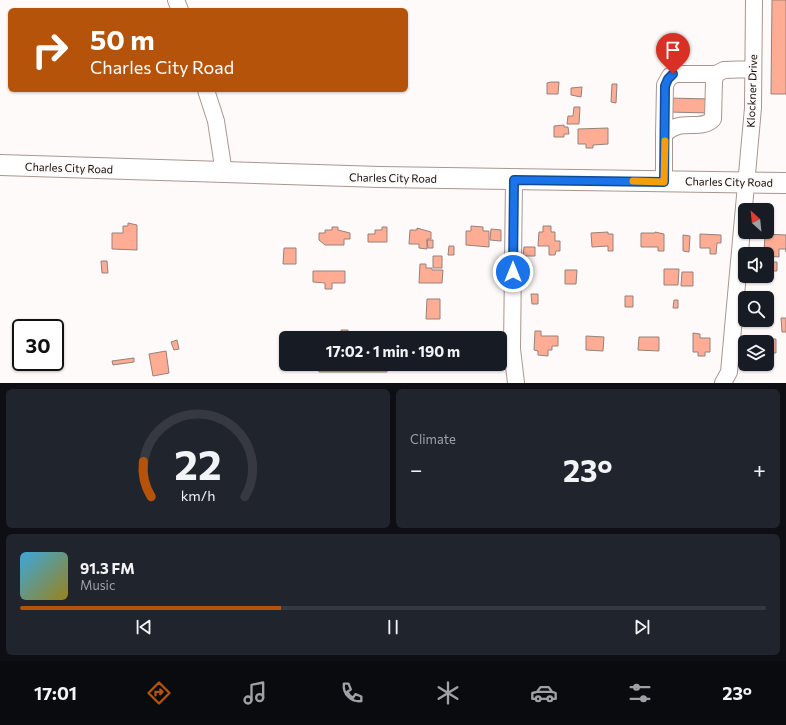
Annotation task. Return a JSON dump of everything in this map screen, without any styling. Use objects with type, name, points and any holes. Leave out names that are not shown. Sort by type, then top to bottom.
[{"type":"main road","name":"Charles City Road","points":[[0,165],[224,173],[514,180],[786,183]]},
{"type":"street","name":"Klockner Drive","points":[[723,383],[729,372],[753,108],[754,0]]},
{"type":"street","points":[[664,182],[665,86],[670,76],[677,74],[716,74],[724,70],[753,69]]},
{"type":"street","points":[[664,135],[667,131],[676,127],[706,123],[713,119],[714,81],[716,74]]},
{"type":"street","points":[[207,92],[216,120],[224,173]]},
{"type":"street","points":[[514,180],[512,348],[516,383]]},
{"type":"building","points":[[772,0],[786,0],[786,94],[771,94]]},
{"type":"building","points":[[559,82],[558,94],[547,94],[547,83]]},
{"type":"building","points":[[612,84],[617,84],[616,103],[611,102]]},
{"type":"building","points":[[582,87],[581,97],[571,95],[571,88]]},
{"type":"building","points":[[668,98],[710,99],[710,113],[668,112]]},
{"type":"building","points":[[574,107],[580,107],[579,124],[567,124],[568,116],[573,116]]},
{"type":"building","points":[[564,125],[564,127],[568,127],[569,134],[564,134],[564,137],[554,137],[554,126]]},
{"type":"building","points":[[608,128],[608,144],[593,145],[593,148],[586,148],[586,144],[578,144],[578,129]]},
{"type":"building","points":[[128,223],[137,225],[137,250],[112,249],[112,233],[123,233],[123,226],[128,226]]},
{"type":"building","points":[[471,226],[483,227],[483,231],[489,231],[489,247],[466,245],[466,231],[471,231]]},
{"type":"building","points":[[543,226],[551,226],[551,232],[555,232],[555,241],[560,241],[560,251],[556,251],[555,255],[549,255],[549,246],[538,246],[539,232],[543,232]]},
{"type":"building","points":[[332,227],[338,227],[338,230],[350,233],[350,239],[344,239],[344,245],[325,245],[319,240],[319,233],[325,233],[325,230],[332,230]]},
{"type":"building","points":[[382,227],[387,227],[387,242],[368,242],[368,234],[375,234],[375,230],[382,230]]},
{"type":"building","points":[[417,228],[431,232],[431,239],[427,239],[427,249],[419,248],[419,244],[409,244],[410,230],[417,230]]},
{"type":"building","points":[[491,229],[501,230],[501,241],[490,240]]},
{"type":"building","points":[[608,232],[608,234],[613,234],[613,251],[608,251],[608,246],[592,247],[591,233]]},
{"type":"building","points":[[655,232],[664,234],[664,251],[658,251],[658,247],[641,247],[641,233]]},
{"type":"building","points":[[700,234],[721,235],[721,243],[717,243],[716,254],[710,254],[710,248],[700,248]]},
{"type":"building","points":[[774,234],[786,235],[786,249],[779,249],[779,257],[774,257],[774,247],[764,247],[765,239],[774,239]]},
{"type":"building","points":[[683,235],[690,236],[689,252],[683,251]]},
{"type":"building","points":[[427,240],[433,240],[433,248],[428,248]]},
{"type":"building","points":[[449,246],[454,246],[454,255],[448,255]]},
{"type":"building","points":[[524,247],[535,247],[535,256],[523,256]]},
{"type":"building","points":[[284,248],[296,248],[296,264],[283,264]]},
{"type":"building","points":[[433,256],[442,256],[442,268],[433,268]]},
{"type":"building","points":[[101,261],[107,261],[108,273],[102,273]]},
{"type":"building","points":[[774,262],[777,262],[777,271],[774,271]]},
{"type":"building","points":[[420,264],[426,264],[426,268],[432,268],[432,270],[443,270],[442,283],[419,283]]},
{"type":"building","points":[[664,269],[679,269],[678,285],[664,285]]},
{"type":"building","points":[[565,270],[577,270],[576,284],[565,284]]},
{"type":"building","points":[[313,271],[345,271],[345,283],[332,283],[332,289],[325,289],[325,283],[313,282]]},
{"type":"building","points":[[682,272],[693,272],[693,286],[681,286]]},
{"type":"building","points":[[531,294],[538,294],[538,304],[532,304]]},
{"type":"building","points":[[625,296],[633,296],[633,307],[625,307]]},
{"type":"building","points":[[427,299],[440,299],[440,319],[426,319]]},
{"type":"building","points":[[674,300],[678,300],[678,308],[673,308]]},
{"type":"building","points":[[781,318],[786,318],[786,332],[782,332]]},
{"type":"building","points":[[535,331],[541,331],[541,336],[558,336],[558,346],[552,346],[552,350],[548,350],[548,356],[538,355],[538,351],[534,350]]},
{"type":"building","points":[[693,333],[700,334],[700,338],[710,338],[710,352],[705,352],[705,356],[698,356],[698,352],[693,352]]},
{"type":"building","points":[[586,336],[604,337],[603,351],[586,350]]},
{"type":"building","points":[[639,337],[659,337],[659,351],[638,350]]},
{"type":"building","points":[[774,339],[776,339],[776,353],[774,353]]},
{"type":"building","points":[[177,340],[179,349],[174,350],[171,342]]},
{"type":"building","points":[[166,351],[169,373],[153,376],[149,354]]},
{"type":"building","points":[[134,358],[134,362],[113,365],[112,361]]},
{"type":"building","points":[[319,371],[387,371],[387,372]]},
{"type":"slow traffic","points":[[633,181],[664,182],[665,141]]},
{"type":"route","points":[[513,272],[514,180],[664,182],[665,86],[666,82],[673,74]]}]
